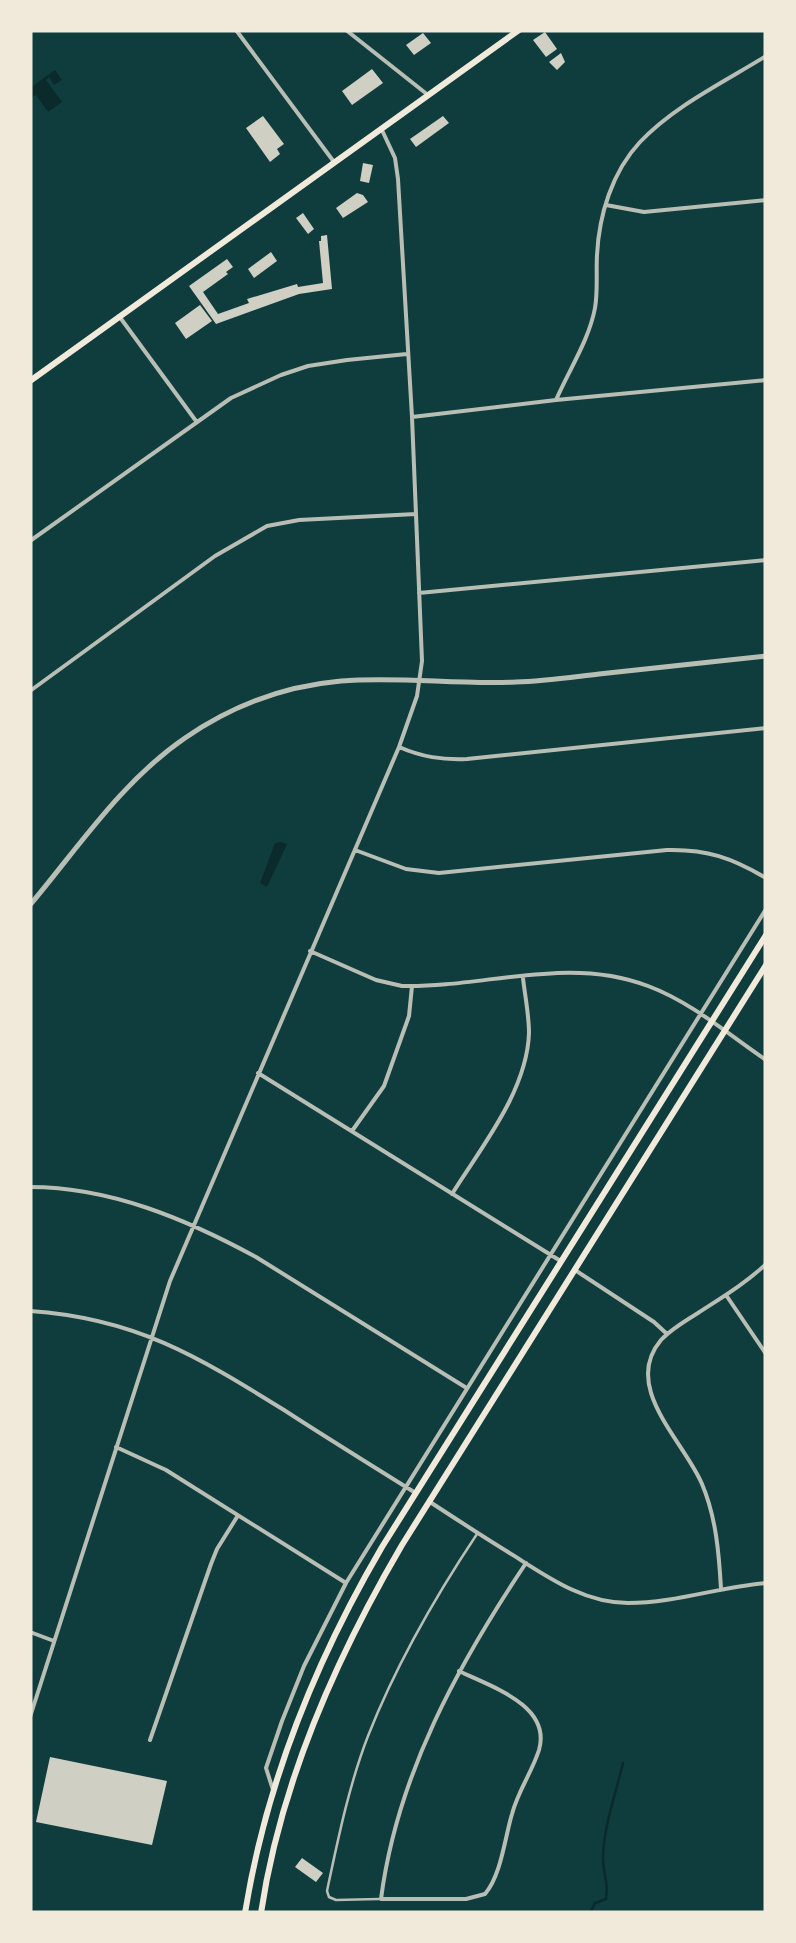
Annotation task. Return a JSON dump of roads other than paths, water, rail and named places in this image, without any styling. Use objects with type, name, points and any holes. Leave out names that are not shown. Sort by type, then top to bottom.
[{"type":"main road","points":[[30,381],[518,30]]},
{"type":"main road","points":[[245,1913],[255,1857],[296,1722],[326,1650],[364,1578],[766,936]]},
{"type":"main road","points":[[261,1913],[285,1810],[330,1686],[370,1602],[766,964]]},
{"type":"main road","points":[[561,1262],[574,1270]]},
{"type":"main road","points":[[416,1494],[430,1502]]},
{"type":"street","points":[[236,30],[334,162]]},
{"type":"street","points":[[346,30],[428,95]]},
{"type":"street","points":[[556,400],[590,327],[595,308],[598,237],[620,168],[648,134],[672,114],[766,56]]},
{"type":"street","points":[[30,1716],[151,1336],[192,1226],[399,747],[420,682],[412,417],[397,166],[382,128]]},
{"type":"street","points":[[606,206],[644,212],[766,200]]},
{"type":"street","points":[[120,316],[196,421]]},
{"type":"street","points":[[30,541],[196,421],[254,386],[308,366],[407,354]]},
{"type":"street","points":[[412,417],[766,380]]},
{"type":"street","points":[[30,691],[215,556],[268,526],[299,520],[416,514]]},
{"type":"street","points":[[419,594],[766,560]]},
{"type":"street","points":[[30,905],[158,758],[209,722],[287,690],[360,680],[520,682],[766,656]]},
{"type":"street","points":[[399,747],[443,760],[466,759],[766,728]]},
{"type":"street","points":[[354,850],[406,869],[439,873],[684,850],[715,854],[766,878]]},
{"type":"street","points":[[274,1790],[266,1768],[282,1721],[304,1666],[346,1583],[766,909]]},
{"type":"street","points":[[310,952],[376,980],[412,986],[584,972],[618,977],[663,992],[766,1060]]},
{"type":"street","points":[[452,1194],[520,1078],[528,1033],[523,976]]},
{"type":"street","points":[[352,1132],[384,1086],[409,1016],[412,986]]},
{"type":"street","points":[[258,1073],[561,1262]]},
{"type":"street","points":[[30,1187],[68,1188],[113,1197],[192,1226],[256,1258],[466,1388]]},
{"type":"street","points":[[721,1588],[714,1520],[702,1483],[655,1403],[648,1385],[649,1364],[667,1334],[766,1264]]},
{"type":"street","points":[[574,1270],[667,1334]]},
{"type":"street","points":[[726,1294],[766,1354]]},
{"type":"street","points":[[30,1311],[92,1318],[151,1336],[186,1352],[416,1494]]},
{"type":"street","points":[[116,1448],[166,1470],[346,1583]]},
{"type":"street","points":[[430,1502],[569,1589],[611,1602],[651,1602],[766,1583]]},
{"type":"street","points":[[150,1740],[217,1549],[238,1515]]},
{"type":"street","points":[[458,1670],[525,1705],[540,1731],[539,1750],[515,1802],[488,1890],[477,1898],[466,1899],[381,1899],[394,1834],[440,1705],[458,1670],[486,1623],[526,1563]]},
{"type":"street","points":[[30,1632],[54,1640]]},
{"type":"lane","points":[[381,1899],[336,1900],[327,1891],[351,1790],[368,1736],[398,1672],[431,1608],[478,1533]]},
{"type":"water","points":[[55,70],[62,80],[54,85],[49,77],[46,80],[62,102],[48,112],[36,95],[30,98],[30,88]]},
{"type":"water","points":[[275,843],[287,844],[267,887],[260,883]]},
{"type":"waterway","points":[[590,1913],[595,1903],[606,1899],[604,1847],[623,1763]]}]
